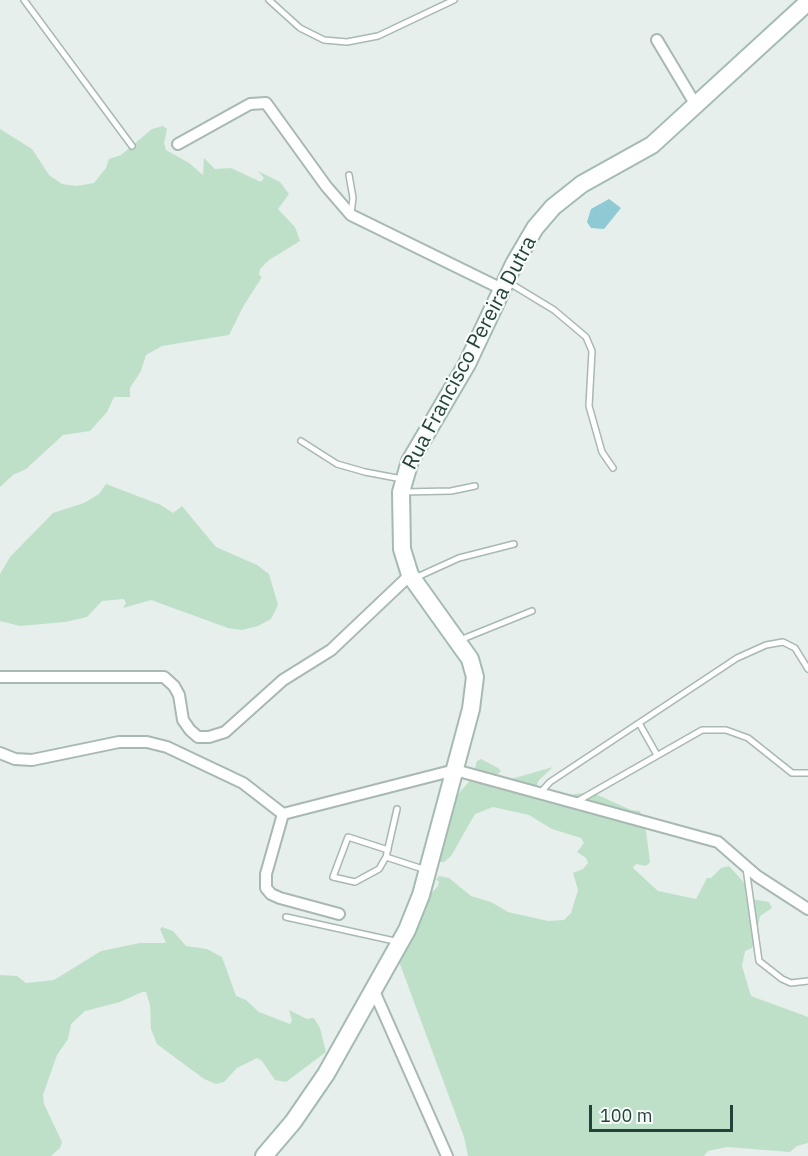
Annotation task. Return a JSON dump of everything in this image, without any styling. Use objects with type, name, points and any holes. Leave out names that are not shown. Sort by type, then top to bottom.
[{"type":"main road","name":"Rua Francisco Pereira Dutra","points":[[264,1156],[292,1122],[326,1074],[374,991],[415,912],[471,709],[475,677],[470,658],[412,577],[402,549],[402,485],[410,461],[467,364],[535,228],[553,207],[582,184],[652,145],[697,107],[808,2]]},
{"type":"street","points":[[657,40],[697,107]]},
{"type":"street","points":[[178,144],[250,104],[266,104],[276,114],[326,186],[351,215],[505,285]]},
{"type":"street","points":[[0,677],[164,677],[174,686],[183,720],[190,730],[198,737],[208,737],[225,732],[283,680],[331,650],[412,577]]},
{"type":"street","points":[[0,753],[15,759],[32,760],[119,742],[147,742],[167,747],[243,783],[283,814]]},
{"type":"street","points":[[283,814],[455,770],[718,842],[745,866],[803,907],[808,898]]},
{"type":"street","points":[[283,814],[266,874],[266,888],[271,894],[280,898],[339,914]]},
{"type":"street","points":[[374,991],[447,1156]]},
{"type":"lane","points":[[24,0],[132,146]]},
{"type":"lane","points":[[269,0],[300,28],[324,40],[348,42],[378,36],[454,0]]},
{"type":"lane","points":[[349,175],[353,198],[351,215]]},
{"type":"lane","points":[[505,285],[554,310],[586,337],[592,351],[589,406],[602,452],[613,468]]},
{"type":"lane","points":[[301,441],[337,464],[402,485],[442,492],[475,486]]},
{"type":"lane","points":[[412,577],[459,558],[514,544]]},
{"type":"lane","points":[[458,640],[532,610]]},
{"type":"lane","points":[[540,793],[550,782],[737,658],[766,645],[783,642],[795,648],[808,669]]},
{"type":"lane","points":[[639,723],[657,755]]},
{"type":"lane","points":[[575,803],[702,730],[726,730],[748,738],[792,773],[808,773]]},
{"type":"lane","points":[[388,850],[348,837],[333,877],[355,882],[379,869],[386,857],[388,850],[397,809]]},
{"type":"lane","points":[[386,857],[427,871]]},
{"type":"lane","points":[[745,866],[759,961],[782,979],[791,983],[808,981]]},
{"type":"lane","points":[[286,917],[400,942]]},
{"type":"green space","points":[[163,126],[167,129],[164,143],[166,150],[189,163],[203,175],[204,158],[215,169],[231,168],[261,182],[264,178],[258,171],[280,182],[289,194],[278,209],[295,227],[300,241],[269,260],[260,269],[259,275],[262,277],[229,335],[162,346],[146,355],[141,371],[130,388],[130,397],[114,397],[107,412],[90,431],[63,435],[26,469],[13,475],[0,487],[0,129],[32,149],[49,175],[62,184],[77,186],[94,183],[106,168],[109,159],[121,155],[152,129]]},
{"type":"green space","points":[[106,484],[161,505],[173,513],[182,506],[216,547],[257,565],[269,574],[278,605],[271,619],[258,626],[242,630],[228,628],[151,600],[123,608],[126,603],[124,599],[102,601],[87,617],[65,622],[20,626],[0,621],[0,574],[10,557],[53,513],[84,503],[99,494]]},
{"type":"green space","points":[[481,759],[501,771],[496,776],[508,780],[553,767],[539,780],[536,787],[577,806],[569,795],[591,792],[631,810],[640,811],[646,831],[650,862],[646,866],[636,864],[633,868],[658,891],[696,899],[707,878],[711,878],[721,868],[729,866],[748,887],[751,899],[769,902],[772,908],[760,916],[752,948],[745,951],[742,966],[751,996],[808,1017],[808,1143],[797,1146],[790,1152],[727,1147],[708,1151],[704,1156],[468,1156],[464,1137],[397,956],[423,902],[438,886],[439,882],[436,879],[439,876],[449,878],[471,896],[491,902],[508,912],[548,921],[564,920],[571,913],[578,890],[573,873],[583,869],[588,863],[586,858],[577,852],[584,843],[581,838],[552,829],[529,815],[493,807],[475,814],[451,856],[444,862],[437,862],[455,798],[472,778],[477,761]]},
{"type":"green space","points":[[162,927],[173,931],[186,946],[207,949],[222,957],[236,996],[246,1000],[259,1012],[290,1024],[292,1020],[289,1010],[307,1019],[314,1018],[320,1028],[326,1052],[286,1082],[275,1080],[262,1061],[257,1058],[237,1068],[224,1082],[216,1084],[204,1079],[157,1044],[151,1029],[150,1005],[146,992],[142,992],[120,1002],[85,1011],[71,1024],[68,1039],[57,1055],[43,1095],[44,1104],[62,1142],[60,1148],[51,1156],[0,1156],[0,975],[17,976],[26,983],[54,980],[101,951],[140,943],[166,943],[160,929]]},
{"type":"water","points":[[609,199],[621,208],[604,229],[591,228],[587,222],[591,209]]}]
